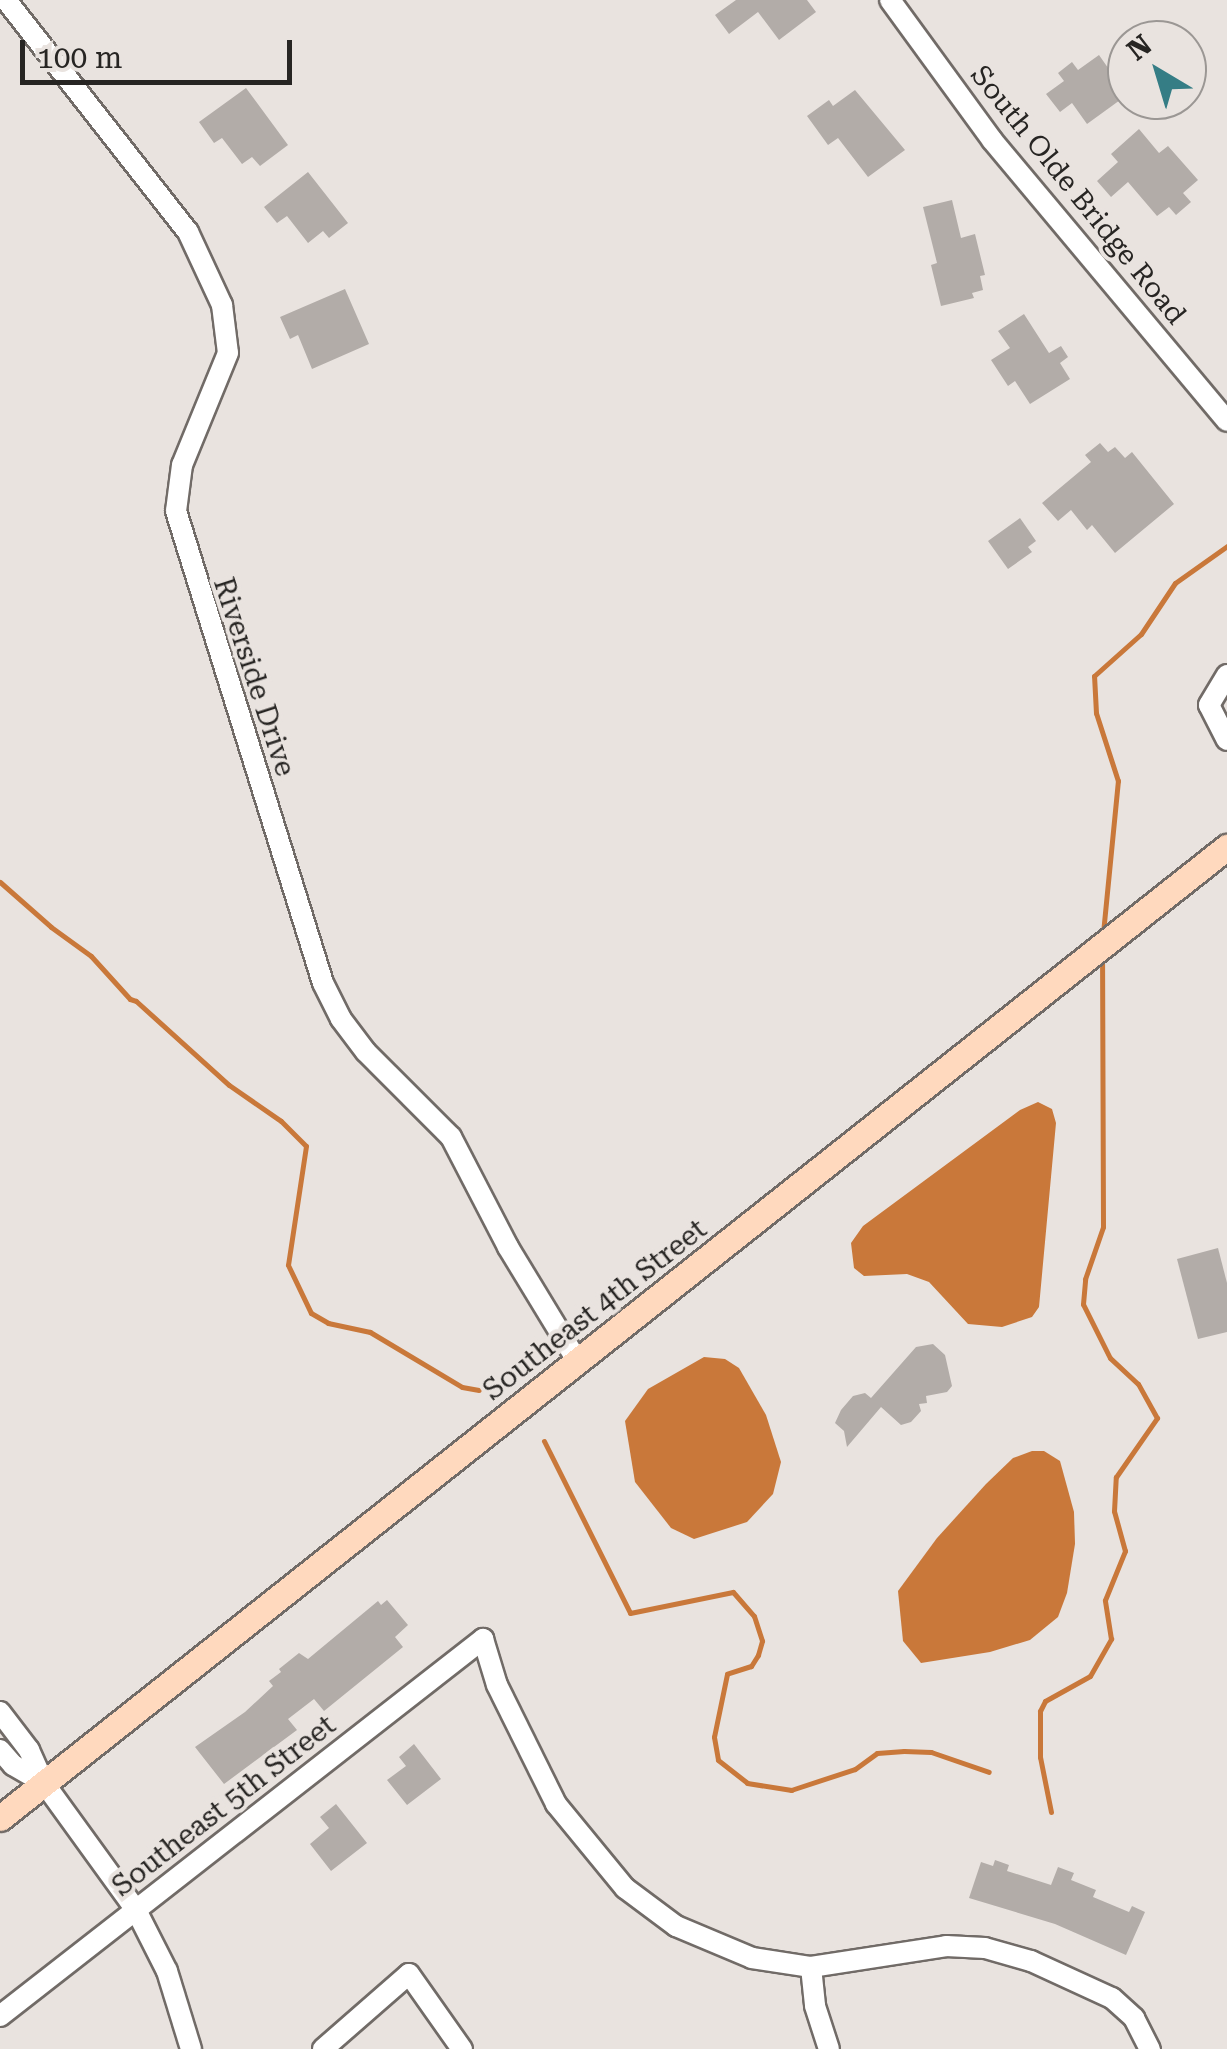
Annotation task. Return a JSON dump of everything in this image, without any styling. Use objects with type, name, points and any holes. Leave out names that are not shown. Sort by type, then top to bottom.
[{"type":"main road","name":"Southeast 4th Street","points":[[0,1818],[1226,851]]},
{"type":"street","name":"Riverside Drive","points":[[6,0],[188,232],[222,305],[228,352],[225,368],[182,465],[176,511],[323,983],[358,1042],[451,1136],[508,1247],[578,1362]]},
{"type":"street","name":"South Olde Bridge Road","points":[[890,0],[992,140],[1227,422]]},
{"type":"street","points":[[1227,675],[1209,705],[1227,740]]},
{"type":"street","name":"Southeast 5th Street","points":[[0,2016],[483,1639],[497,1685],[556,1804],[624,1888],[676,1926],[724,1949],[811,1967]]},
{"type":"street","points":[[0,1712],[29,1750],[44,1783],[136,1910],[167,1971],[190,2049]]},
{"type":"street","points":[[0,1750],[13,1765],[44,1783]]},
{"type":"street","points":[[828,2049],[815,2006],[811,1967],[946,1946],[984,1948],[1031,1962],[1103,1992],[1134,2018],[1150,2049]]},
{"type":"street","points":[[323,2049],[409,1974],[462,2049]]},
{"type":"shaded area","points":[[1038,1102],[1052,1109],[1056,1123],[1039,1307],[1032,1317],[1002,1327],[968,1324],[929,1282],[907,1274],[864,1276],[854,1268],[851,1243],[863,1226],[1020,1110]]},
{"type":"shaded area","points":[[704,1357],[725,1359],[739,1368],[766,1415],[781,1462],[773,1494],[747,1522],[694,1539],[671,1528],[635,1482],[625,1421],[648,1389]]},
{"type":"shaded area","points":[[1044,1451],[1060,1461],[1074,1512],[1075,1544],[1067,1593],[1058,1617],[1030,1640],[990,1652],[921,1663],[903,1641],[898,1591],[937,1538],[986,1484],[1013,1458]]},
{"type":"building","points":[[736,0],[807,0],[816,12],[779,40],[758,12],[729,34],[715,15]]},
{"type":"building","points":[[1099,55],[1107,66],[1107,110],[1087,124],[1072,103],[1060,112],[1046,94],[1064,81],[1058,73],[1072,62],[1078,70]]},
{"type":"building","points":[[246,88],[288,145],[260,166],[252,157],[242,164],[222,138],[214,143],[199,122]]},
{"type":"building","points":[[855,90],[905,150],[868,177],[838,138],[828,145],[807,116],[829,100],[833,106]]},
{"type":"building","points":[[1139,129],[1159,153],[1168,146],[1198,180],[1183,193],[1191,202],[1176,215],[1169,207],[1157,216],[1128,182],[1111,197],[1097,181],[1118,162],[1111,154]]},
{"type":"building","points":[[308,172],[348,223],[329,238],[323,231],[308,243],[287,216],[277,223],[264,207]]},
{"type":"building","points":[[952,200],[961,238],[975,234],[985,275],[980,276],[983,290],[972,293],[974,298],[941,306],[931,265],[937,263],[923,207]]},
{"type":"building","points":[[345,289],[369,344],[312,369],[298,335],[290,339],[280,317]]},
{"type":"building","points":[[1024,314],[1049,353],[1061,346],[1068,357],[1060,363],[1070,379],[1030,404],[1015,381],[1008,386],[991,360],[1010,348],[998,331]]},
{"type":"building","points":[[1100,443],[1108,452],[1115,447],[1125,458],[1132,452],[1174,504],[1115,553],[1092,525],[1087,530],[1071,510],[1058,521],[1042,503],[1091,462],[1085,455]]},
{"type":"building","points":[[1020,518],[1036,541],[1028,547],[1032,552],[1008,569],[988,541]]},
{"type":"building","points":[[1218,1248],[1227,1283],[1227,1332],[1198,1339],[1177,1259]]},
{"type":"building","points":[[933,1344],[945,1355],[952,1386],[947,1392],[926,1396],[927,1403],[919,1404],[921,1411],[911,1422],[901,1425],[881,1407],[847,1447],[844,1431],[835,1423],[841,1410],[853,1396],[865,1393],[871,1398],[916,1347]]},
{"type":"building","points":[[387,1600],[408,1625],[395,1637],[403,1647],[324,1711],[314,1699],[288,1719],[297,1730],[224,1784],[195,1747],[245,1712],[273,1686],[269,1681],[281,1672],[279,1669],[299,1653],[308,1659],[378,1601],[381,1605]]},
{"type":"building","points":[[414,1744],[441,1779],[407,1805],[387,1780],[406,1766],[399,1757]]},
{"type":"building","points":[[336,1804],[367,1843],[331,1871],[310,1844],[329,1828],[320,1817]]},
{"type":"building","points":[[995,1860],[1009,1865],[1007,1871],[1051,1885],[1058,1867],[1074,1873],[1071,1880],[1096,1890],[1093,1897],[1129,1912],[1132,1906],[1145,1912],[1126,1955],[1055,1924],[969,1898],[981,1862],[993,1866]]},
{"type":"waterway","points":[[1103,933],[1118,781],[1096,713],[1094,676],[1141,634],[1175,583],[1227,546]]},
{"type":"waterway","points":[[0,882],[91,956],[130,999],[229,1085],[281,1121],[306,1146],[288,1265],[311,1313],[328,1323],[370,1332],[462,1387],[479,1390]]},
{"type":"waterway","points":[[1051,1812],[1040,1757],[1040,1711],[1045,1701],[1090,1676],[1111,1639],[1105,1600],[1125,1551],[1114,1511],[1116,1477],[1157,1418],[1138,1384],[1110,1358],[1083,1304],[1085,1279],[1103,1227],[1102,959]]},
{"type":"waterway","points":[[544,1441],[630,1613],[733,1592],[754,1616],[762,1641],[758,1655],[751,1666],[727,1674],[714,1737],[718,1760],[747,1783],[791,1790],[855,1769],[877,1753],[904,1751],[931,1752],[989,1772]]}]
